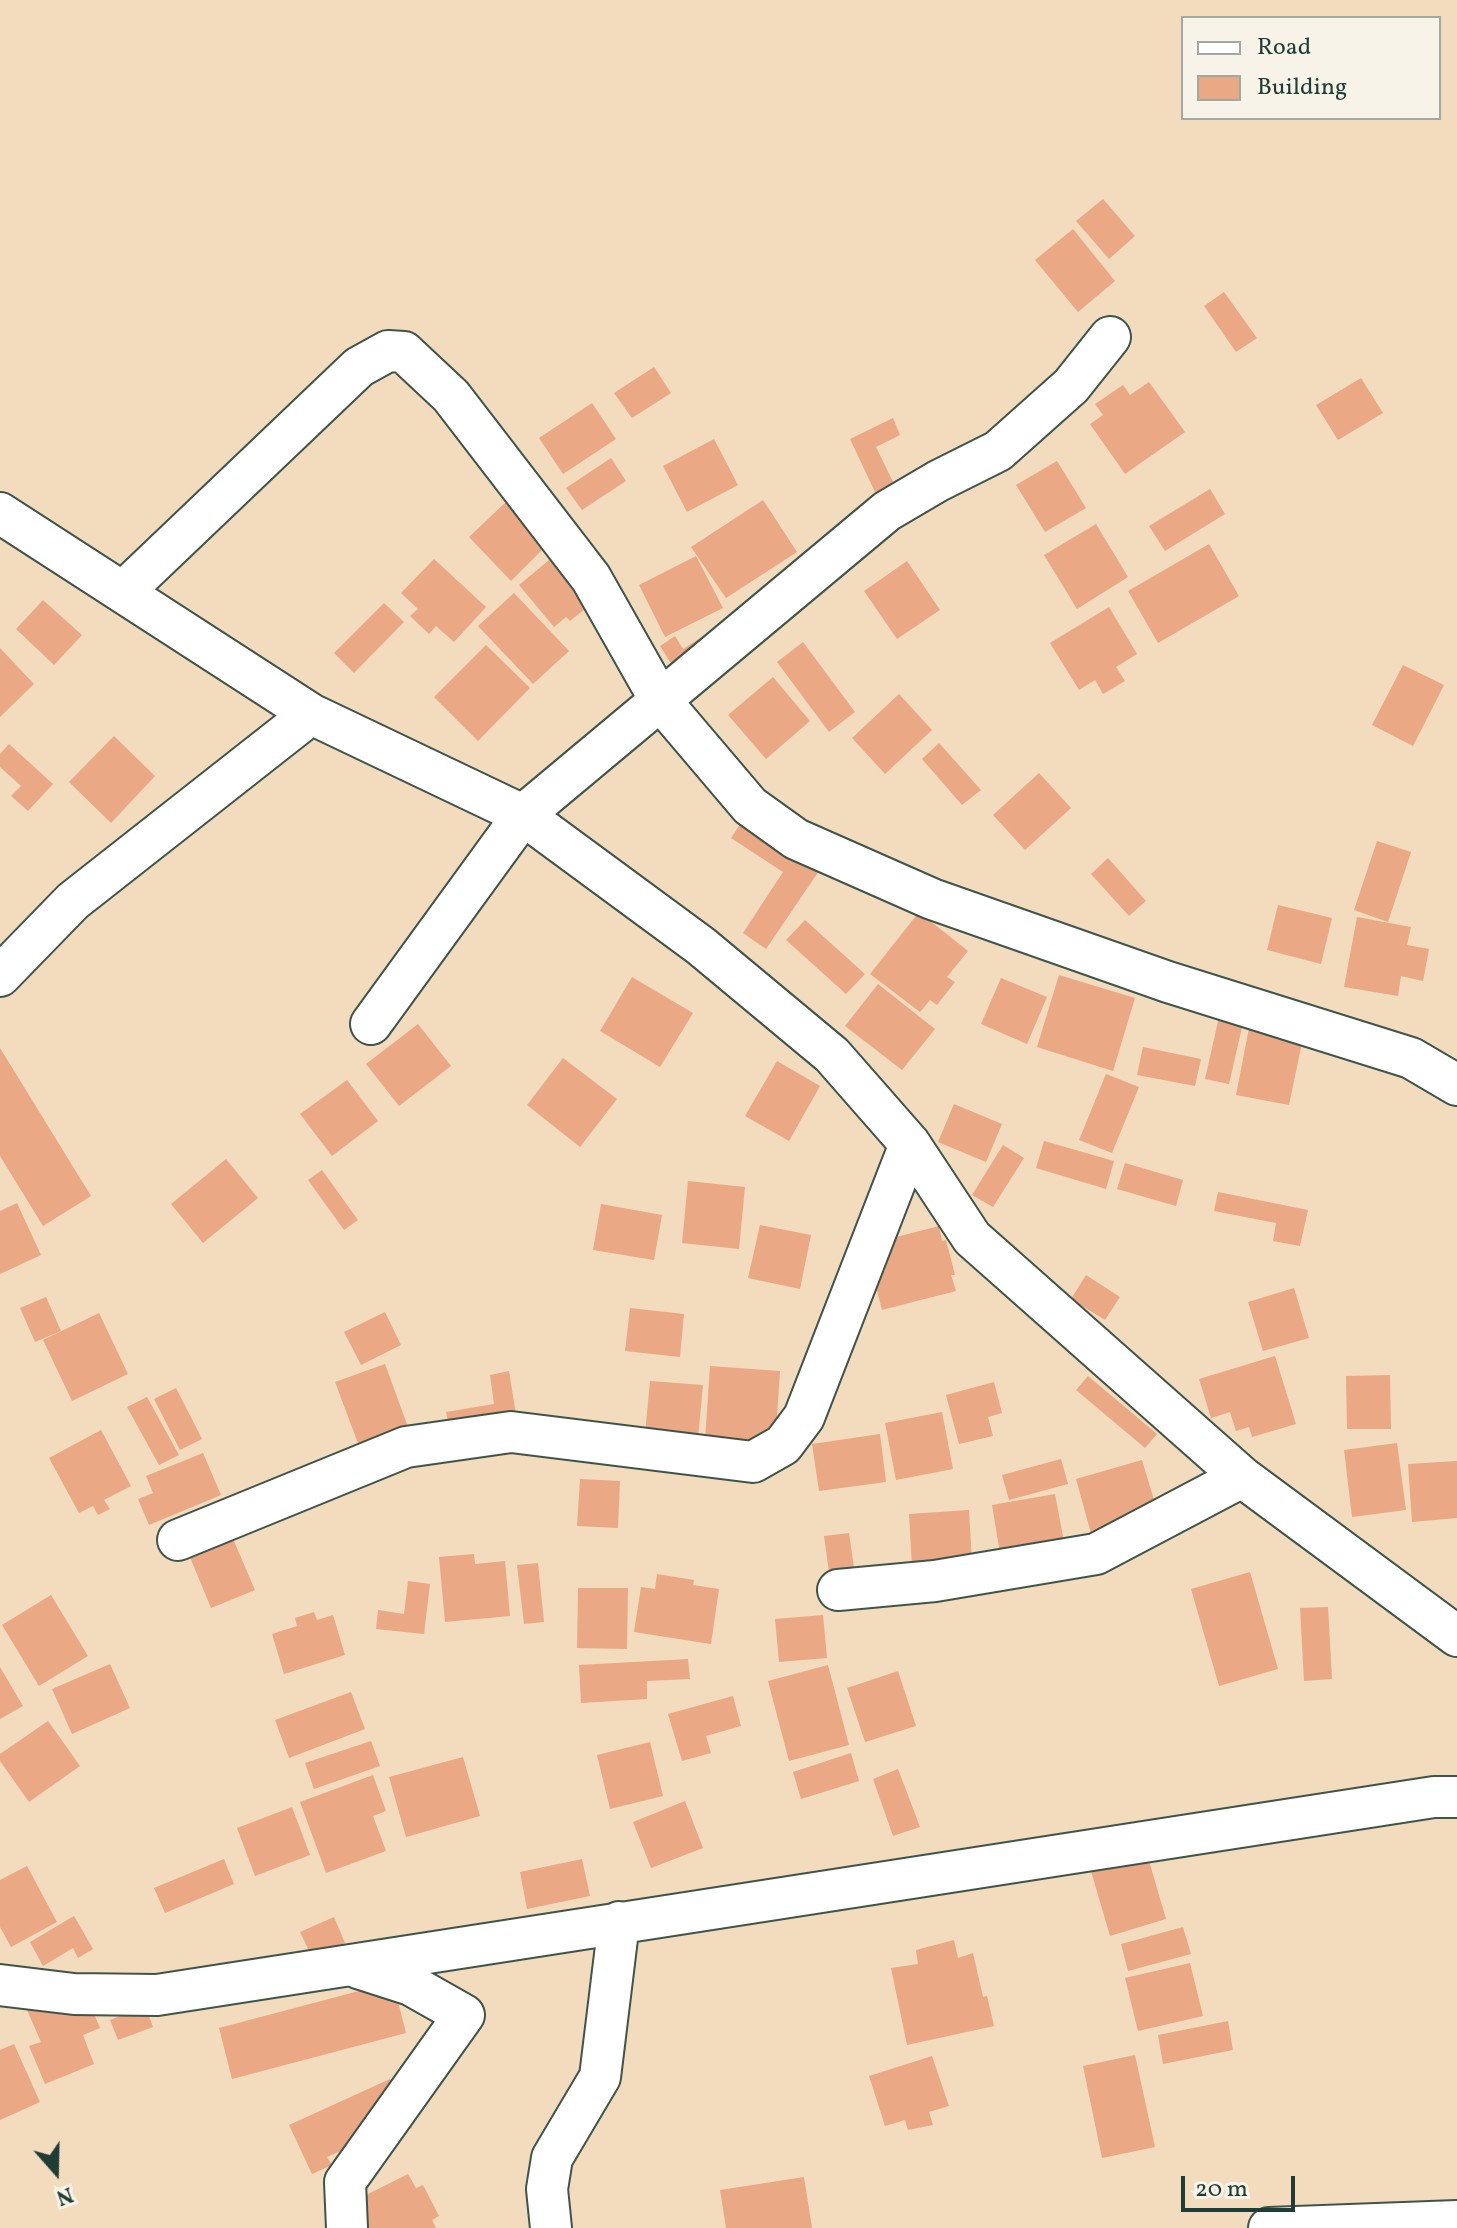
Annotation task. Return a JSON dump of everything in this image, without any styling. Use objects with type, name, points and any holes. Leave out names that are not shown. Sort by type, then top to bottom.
[{"type":"street","points":[[371,1024],[523,815],[887,511],[998,451],[1071,386],[1110,337]]},
{"type":"street","points":[[124,591],[359,367],[388,351],[404,352],[451,396],[591,578],[660,700],[750,806],[796,839],[946,904],[1168,982],[1411,1058],[1457,1085]]},
{"type":"street","points":[[0,513],[311,714],[523,815],[701,946],[832,1055],[910,1144],[972,1238],[1242,1477],[1457,1636]]},
{"type":"street","points":[[0,976],[73,901],[311,714]]},
{"type":"street","points":[[178,1540],[406,1447],[511,1432],[753,1462],[783,1445],[804,1417],[910,1144]]},
{"type":"street","points":[[838,1590],[935,1581],[1096,1554],[1242,1477]]},
{"type":"street","points":[[0,1985],[74,1994],[157,1995],[1434,1797],[1457,1797]]},
{"type":"street","points":[[551,2228],[547,2189],[552,2158],[600,2077],[619,1922]]},
{"type":"street","points":[[347,2228],[345,2182],[464,2015],[411,1985],[351,1965]]},
{"type":"street","points":[[1269,2228],[1457,2221]]},
{"type":"building","points":[[1103,199],[1135,236],[1109,259],[1076,221]]},
{"type":"building","points":[[1073,229],[1115,281],[1078,312],[1035,260]]},
{"type":"building","points":[[1224,292],[1257,338],[1236,352],[1204,306]]},
{"type":"building","points":[[654,367],[671,393],[632,418],[614,393]]},
{"type":"building","points":[[1361,378],[1383,413],[1338,440],[1316,405]]},
{"type":"building","points":[[1149,382],[1185,432],[1125,474],[1090,424],[1103,415],[1095,404],[1123,385],[1130,395]]},
{"type":"building","points":[[592,403],[616,439],[563,474],[539,438]]},
{"type":"building","points":[[893,418],[900,435],[876,447],[894,484],[875,492],[850,439]]},
{"type":"building","points":[[714,439],[738,485],[687,512],[663,466]]},
{"type":"building","points":[[611,458],[626,481],[582,510],[566,488]]},
{"type":"building","points":[[1057,461],[1086,508],[1045,532],[1016,485]]},
{"type":"building","points":[[1210,489],[1225,514],[1165,551],[1149,526]]},
{"type":"building","points":[[509,499],[551,541],[511,581],[469,537]]},
{"type":"building","points":[[763,500],[797,552],[726,598],[691,547]]},
{"type":"building","points":[[1096,524],[1128,577],[1077,609],[1044,555]]},
{"type":"building","points":[[1209,544],[1239,596],[1158,643],[1128,591]]},
{"type":"building","points":[[560,551],[590,605],[570,621],[566,617],[554,627],[519,585]]},
{"type":"building","points":[[696,556],[723,608],[665,637],[639,585]]},
{"type":"building","points":[[434,559],[486,607],[454,642],[436,626],[429,634],[410,616],[418,609],[401,593]]},
{"type":"building","points":[[907,561],[940,610],[897,639],[864,591]]},
{"type":"building","points":[[514,593],[569,651],[533,684],[478,626]]},
{"type":"building","points":[[43,600],[82,635],[54,665],[16,629]]},
{"type":"building","points":[[384,603],[404,622],[354,673],[334,653]]},
{"type":"building","points":[[1109,607],[1137,654],[1116,667],[1125,681],[1103,694],[1095,680],[1079,690],[1050,643]]},
{"type":"building","points":[[708,633],[718,650],[679,676],[660,646],[675,636],[683,649]]},
{"type":"building","points":[[803,642],[855,712],[829,732],[777,662]]},
{"type":"building","points":[[486,645],[530,688],[478,741],[434,697]]},
{"type":"building","points":[[0,648],[34,684],[0,717]]},
{"type":"building","points":[[1403,665],[1444,685],[1413,746],[1372,725]]},
{"type":"building","points":[[773,677],[810,721],[766,759],[728,715]]},
{"type":"building","points":[[899,694],[932,730],[885,774],[852,738]]},
{"type":"building","points":[[114,736],[155,776],[111,823],[69,782]]},
{"type":"building","points":[[939,743],[981,790],[962,805],[922,759]]},
{"type":"building","points":[[9,744],[53,784],[28,811],[11,796],[21,786],[0,767],[0,754]]},
{"type":"building","points":[[1039,773],[1071,808],[1025,850],[993,815]]},
{"type":"building","points":[[747,814],[823,865],[766,949],[743,933],[783,872],[731,838]]},
{"type":"building","points":[[1377,841],[1411,852],[1388,922],[1354,910]]},
{"type":"building","points":[[1108,858],[1146,901],[1129,916],[1091,874]]},
{"type":"building","points":[[1278,905],[1332,918],[1321,964],[1267,950]]},
{"type":"building","points":[[919,912],[968,951],[947,977],[955,982],[937,1005],[930,1000],[920,1012],[870,974]]},
{"type":"building","points":[[1357,917],[1411,927],[1407,945],[1429,949],[1423,981],[1401,976],[1398,996],[1344,987]]},
{"type":"building","points":[[805,920],[865,974],[846,994],[786,940]]},
{"type":"building","points":[[1059,975],[1135,998],[1113,1071],[1037,1047]]},
{"type":"building","points":[[632,977],[693,1013],[660,1067],[600,1031]]},
{"type":"building","points":[[1001,978],[1047,997],[1027,1044],[981,1024]]},
{"type":"building","points":[[878,984],[935,1029],[902,1070],[845,1026]]},
{"type":"building","points":[[1219,1017],[1243,1023],[1229,1084],[1205,1079]]},
{"type":"building","points":[[1250,1023],[1304,1033],[1289,1105],[1236,1095]]},
{"type":"building","points":[[418,1024],[451,1066],[399,1106],[366,1064]]},
{"type":"building","points":[[1143,1047],[1201,1059],[1195,1086],[1137,1075]]},
{"type":"building","points":[[0,1048],[91,1196],[43,1226],[0,1156]]},
{"type":"building","points":[[563,1058],[617,1099],[580,1147],[527,1105]]},
{"type":"building","points":[[777,1061],[820,1086],[789,1141],[745,1116]]},
{"type":"building","points":[[1106,1074],[1139,1087],[1112,1153],[1079,1140]]},
{"type":"building","points":[[347,1080],[378,1121],[332,1156],[300,1114]]},
{"type":"building","points":[[954,1104],[1002,1124],[986,1162],[938,1142]]},
{"type":"building","points":[[1044,1141],[1114,1161],[1106,1189],[1036,1168]]},
{"type":"building","points":[[1003,1145],[1024,1158],[993,1207],[972,1195]]},
{"type":"building","points":[[226,1159],[258,1198],[203,1243],[171,1204]]},
{"type":"building","points":[[1125,1163],[1183,1180],[1176,1206],[1117,1189]]},
{"type":"building","points":[[322,1170],[358,1220],[344,1230],[308,1180]]},
{"type":"building","points":[[688,1181],[745,1187],[739,1249],[682,1243]]},
{"type":"building","points":[[1218,1192],[1308,1210],[1300,1246],[1273,1241],[1276,1223],[1214,1211]]},
{"type":"building","points":[[17,1203],[41,1255],[0,1274],[0,1211]]},
{"type":"building","points":[[601,1204],[662,1215],[654,1260],[593,1250]]},
{"type":"building","points":[[760,1225],[811,1235],[800,1289],[748,1278]]},
{"type":"building","points":[[939,1226],[942,1241],[946,1240],[956,1291],[882,1310],[873,1275],[885,1271],[877,1242]]},
{"type":"building","points":[[1086,1275],[1120,1297],[1105,1320],[1071,1299]]},
{"type":"building","points":[[1294,1288],[1309,1338],[1263,1351],[1248,1302]]},
{"type":"building","points":[[46,1297],[61,1331],[35,1342],[20,1308]]},
{"type":"building","points":[[630,1308],[684,1314],[680,1357],[625,1351]]},
{"type":"building","points":[[385,1312],[401,1345],[361,1365],[344,1332]]},
{"type":"building","points":[[99,1313],[128,1374],[72,1401],[43,1340]]},
{"type":"building","points":[[1275,1356],[1296,1424],[1252,1437],[1249,1427],[1236,1431],[1230,1412],[1211,1418],[1199,1379]]},
{"type":"building","points":[[385,1364],[408,1427],[359,1446],[335,1382]]},
{"type":"building","points":[[710,1366],[780,1371],[775,1445],[705,1441]]},
{"type":"building","points":[[509,1371],[517,1421],[450,1432],[446,1412],[494,1404],[490,1375]]},
{"type":"building","points":[[1390,1375],[1391,1429],[1347,1429],[1346,1376]]},
{"type":"building","points":[[1088,1376],[1157,1434],[1145,1448],[1076,1390]]},
{"type":"building","points":[[650,1381],[703,1385],[698,1438],[645,1434]]},
{"type":"building","points":[[994,1382],[1002,1413],[988,1417],[993,1436],[959,1444],[946,1395]]},
{"type":"building","points":[[176,1388],[202,1439],[180,1450],[154,1399]]},
{"type":"building","points":[[147,1397],[179,1455],[159,1465],[127,1407]]},
{"type":"building","points":[[942,1412],[953,1469],[896,1480],[885,1423]]},
{"type":"building","points":[[101,1430],[131,1486],[104,1500],[110,1509],[98,1515],[93,1506],[79,1513],[49,1458]]},
{"type":"building","points":[[880,1434],[886,1482],[819,1491],[812,1444]]},
{"type":"building","points":[[1397,1443],[1406,1510],[1352,1517],[1344,1450]]},
{"type":"building","points":[[203,1453],[221,1495],[149,1525],[138,1499],[153,1493],[146,1476]]},
{"type":"building","points":[[1061,1459],[1068,1484],[1009,1500],[1002,1475]]},
{"type":"building","points":[[1142,1460],[1159,1517],[1092,1537],[1076,1479]]},
{"type":"building","points":[[1457,1461],[1457,1518],[1412,1522],[1408,1464]]},
{"type":"building","points":[[580,1479],[620,1481],[618,1528],[577,1526]]},
{"type":"building","points":[[1055,1494],[1064,1542],[1000,1553],[992,1505]]},
{"type":"building","points":[[969,1510],[972,1562],[912,1567],[909,1514]]},
{"type":"building","points":[[230,1532],[255,1590],[211,1608],[187,1550]]},
{"type":"building","points":[[849,1533],[854,1568],[829,1572],[824,1536]]},
{"type":"building","points":[[474,1554],[475,1564],[505,1561],[510,1616],[445,1622],[439,1557]]},
{"type":"building","points":[[538,1563],[544,1622],[524,1624],[517,1565]]},
{"type":"building","points":[[1250,1572],[1278,1669],[1219,1686],[1191,1589]]},
{"type":"building","points":[[657,1574],[694,1580],[693,1585],[719,1589],[711,1644],[634,1632],[641,1587],[655,1589]]},
{"type":"building","points":[[408,1581],[430,1584],[424,1634],[376,1629],[378,1610],[404,1614]]},
{"type":"building","points":[[578,1588],[628,1588],[627,1649],[577,1648]]},
{"type":"building","points":[[51,1595],[88,1656],[39,1686],[2,1625]]},
{"type":"building","points":[[1328,1607],[1332,1679],[1304,1681],[1300,1608]]},
{"type":"building","points":[[314,1612],[317,1620],[333,1615],[345,1655],[284,1674],[272,1634],[297,1626],[295,1618]]},
{"type":"building","points":[[823,1615],[827,1658],[779,1662],[775,1619]]},
{"type":"building","points":[[688,1659],[690,1679],[647,1681],[647,1699],[581,1703],[579,1665]]},
{"type":"building","points":[[110,1664],[130,1708],[72,1734],[52,1689]]},
{"type":"building","points":[[828,1665],[849,1745],[789,1761],[768,1681]]},
{"type":"building","points":[[0,1667],[23,1706],[0,1719]]},
{"type":"building","points":[[898,1671],[916,1726],[865,1742],[847,1688]]},
{"type":"building","points":[[351,1692],[365,1729],[289,1758],[275,1720]]},
{"type":"building","points":[[733,1696],[741,1726],[706,1736],[711,1753],[682,1761],[668,1714]]},
{"type":"building","points":[[48,1721],[80,1766],[29,1802],[0,1761],[0,1754]]},
{"type":"building","points":[[371,1741],[380,1766],[314,1789],[305,1763]]},
{"type":"building","points":[[650,1742],[663,1796],[610,1809],[597,1755]]},
{"type":"building","points":[[851,1753],[859,1781],[801,1799],[793,1772]]},
{"type":"building","points":[[463,1757],[480,1816],[406,1837],[389,1777]]},
{"type":"building","points":[[898,1769],[920,1827],[893,1836],[873,1779]]},
{"type":"building","points":[[373,1775],[386,1811],[373,1816],[386,1851],[326,1873],[300,1802]]},
{"type":"building","points":[[685,1801],[703,1848],[651,1868],[633,1822]]},
{"type":"building","points":[[292,1807],[310,1855],[255,1876],[237,1828]]},
{"type":"building","points":[[1147,1854],[1166,1919],[1110,1936],[1091,1871]]},
{"type":"building","points":[[224,1859],[234,1884],[165,1913],[154,1888]]},
{"type":"building","points":[[582,1859],[590,1896],[527,1909],[520,1872]]},
{"type":"building","points":[[27,1866],[57,1922],[11,1947],[0,1927],[0,1880]]},
{"type":"building","points":[[74,1916],[93,1949],[78,1958],[73,1948],[43,1966],[30,1942]]},
{"type":"building","points":[[334,1917],[345,1943],[312,1957],[300,1932]]},
{"type":"building","points":[[1183,1927],[1191,1954],[1128,1971],[1121,1944]]},
{"type":"building","points":[[954,1940],[958,1958],[973,1953],[983,1997],[987,1996],[994,2026],[907,2045],[891,1968],[918,1964],[916,1950]]},
{"type":"building","points":[[1190,1963],[1203,2016],[1138,2031],[1125,1978]]},
{"type":"building","points":[[393,1982],[406,2033],[232,2079],[219,2028]]},
{"type":"building","points":[[66,1994],[90,2004],[100,2028],[83,2035],[94,2064],[45,2084],[29,2046],[41,2042],[27,2010]]},
{"type":"building","points":[[145,2006],[153,2027],[118,2040],[110,2020]]},
{"type":"building","points":[[1228,2021],[1233,2050],[1163,2064],[1158,2035]]},
{"type":"building","points":[[14,2044],[40,2102],[0,2120],[0,2050]]},
{"type":"building","points":[[1135,2055],[1155,2147],[1102,2158],[1083,2066]]},
{"type":"building","points":[[932,2056],[949,2106],[929,2112],[933,2125],[908,2130],[905,2120],[885,2126],[869,2076]]},
{"type":"building","points":[[390,2079],[412,2128],[391,2136],[388,2130],[327,2157],[332,2165],[312,2174],[289,2125]]},
{"type":"building","points":[[408,2174],[416,2188],[423,2185],[439,2216],[432,2220],[436,2228],[365,2228],[352,2202]]},
{"type":"building","points":[[804,2177],[812,2228],[726,2228],[720,2190]]}]
